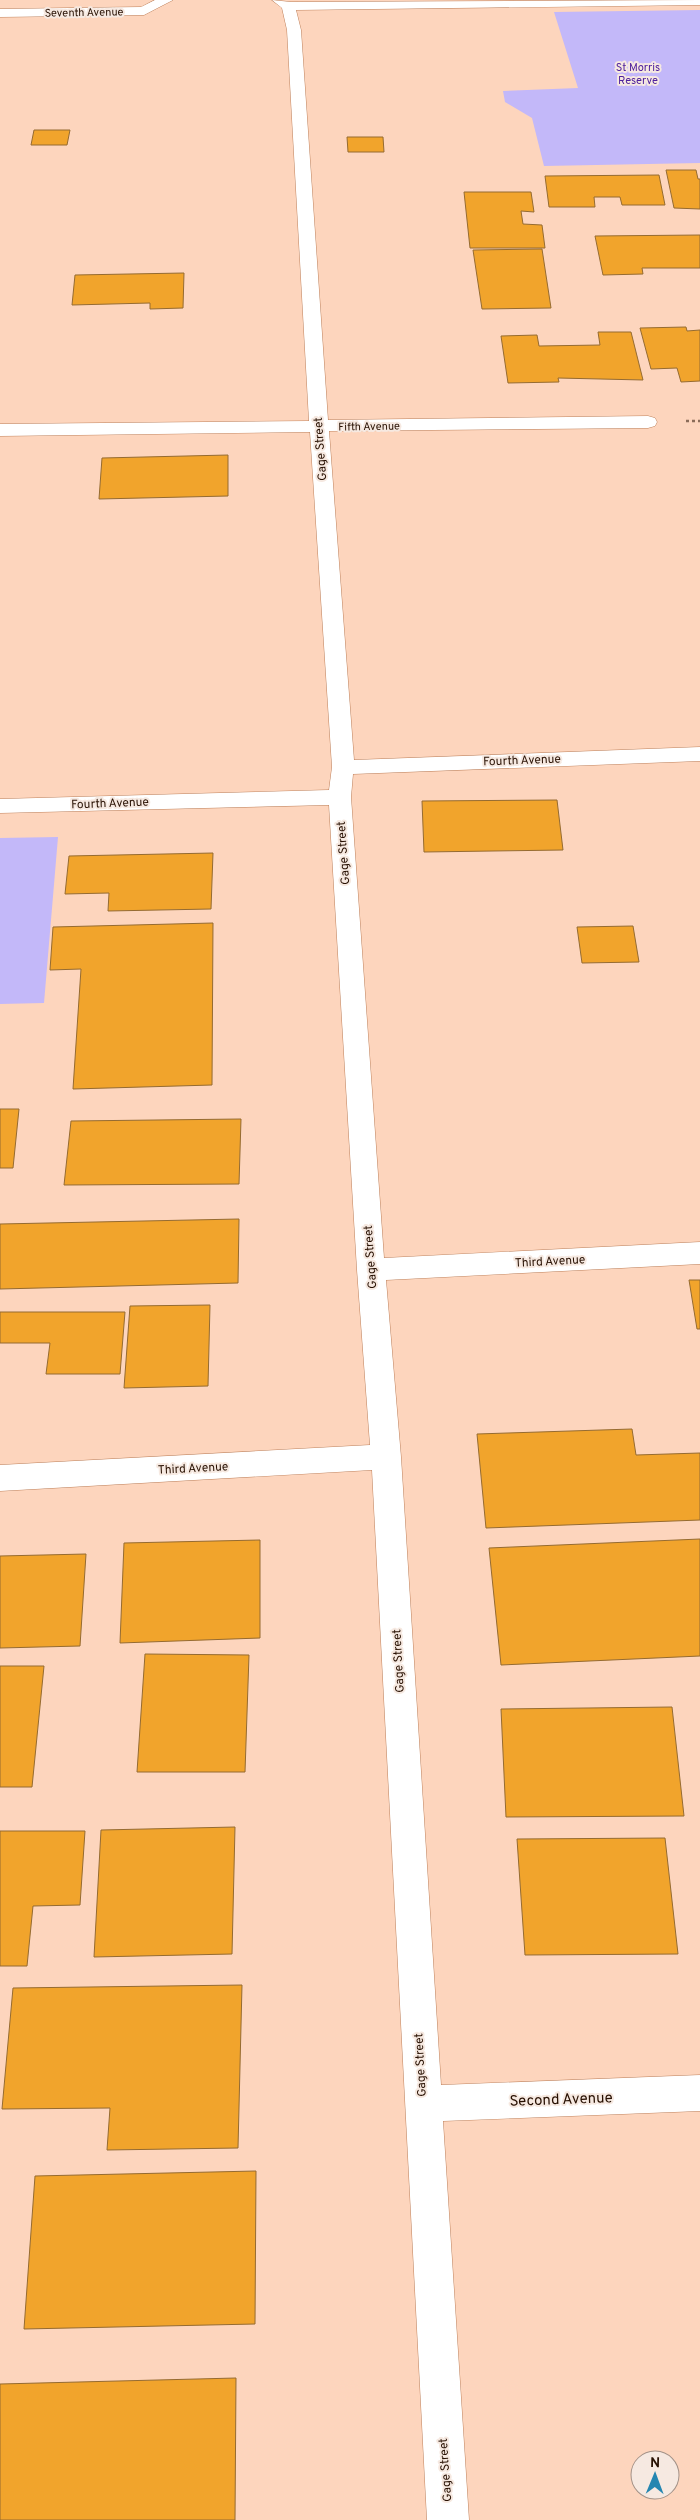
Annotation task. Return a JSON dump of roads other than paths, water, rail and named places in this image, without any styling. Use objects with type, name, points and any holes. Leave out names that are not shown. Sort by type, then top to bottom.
[{"type":"street","name":"Seventh Avenue","points":[[0,13],[144,11],[166,0]]},
{"type":"street","points":[[284,3],[700,1]]},
{"type":"street","name":"Gage Street","points":[[284,3],[294,30],[343,767],[340,797],[370,1270],[386,1457],[422,2104],[448,2520]]},
{"type":"street","name":"Fifth Avenue","points":[[0,430],[648,422]]},
{"type":"street","name":"Fourth Avenue","points":[[343,767],[700,754]]},
{"type":"street","name":"Fourth Avenue","points":[[0,806],[340,797]]},
{"type":"street","name":"Third Avenue","points":[[370,1270],[700,1253]]},
{"type":"street","name":"Third Avenue","points":[[0,1478],[386,1457]]},
{"type":"street","name":"Second Avenue","points":[[422,2104],[700,2093]]},
{"type":"park label","name":"St Morris Reserve","points":[[638,73]]}]
